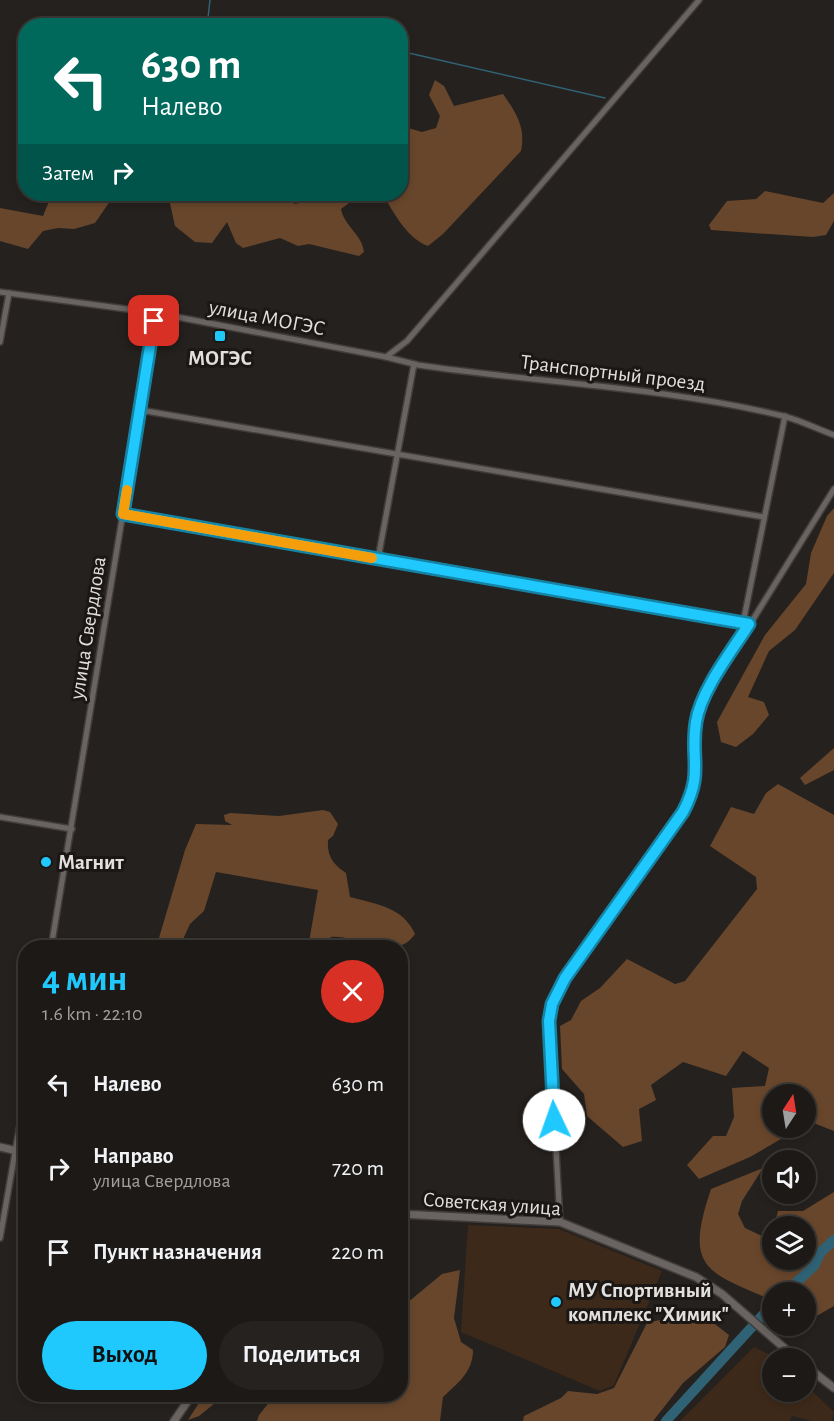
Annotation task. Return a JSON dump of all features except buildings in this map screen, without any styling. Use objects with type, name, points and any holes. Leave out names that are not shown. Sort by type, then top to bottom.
[{"type":"street","points":[[386,357],[407,341],[699,0]]},
{"type":"street","name":"улица МОГЭС","points":[[0,291],[156,314],[386,357]]},
{"type":"street","points":[[0,342],[9,293]]},
{"type":"street","name":"улица Свердлова","points":[[52,940],[156,314]]},
{"type":"street","name":"Транспортный проезд","points":[[386,357],[414,364],[621,388],[785,416],[834,435]]},
{"type":"street","points":[[378,559],[414,364]]},
{"type":"street","points":[[140,410],[764,517]]},
{"type":"street","points":[[746,623],[764,517],[785,416]]},
{"type":"street","points":[[560,1222],[550,1046],[552,1004],[565,978],[683,812],[693,794],[697,772],[696,720],[705,695],[746,623],[834,489]]},
{"type":"street","points":[[123,514],[746,623]]},
{"type":"street","points":[[0,817],[72,829]]},
{"type":"street","points":[[0,1238],[18,1131]]},
{"type":"street","points":[[0,1147],[18,1152]]},
{"type":"street","name":"Советская улица","points":[[408,1214],[560,1222],[696,1277],[744,1313],[784,1348]]},
{"type":"street","points":[[816,1374],[834,1388]]},
{"type":"street","points":[[174,1421],[187,1402]]},
{"type":"shaded area","points":[[435,80],[444,86],[454,106],[503,94],[519,121],[522,142],[521,151],[443,234],[428,246],[407,231],[386,201],[408,201],[408,128],[422,132],[436,128],[440,116],[429,95]]},
{"type":"shaded area","points":[[765,191],[823,203],[834,193],[834,221],[826,235],[813,237],[711,230],[709,225],[727,201],[756,199]]},
{"type":"shaded area","points":[[49,201],[110,201],[95,223],[74,229],[58,228],[43,231],[28,249],[0,241],[0,208],[43,216]]},
{"type":"shaded area","points":[[169,201],[293,201],[294,204],[311,201],[352,201],[341,209],[360,240],[364,252],[359,256],[309,244],[298,246],[280,238],[243,248],[236,243],[227,222],[212,243],[195,242],[175,226]]},
{"type":"shaded area","points":[[834,508],[834,573],[795,630],[769,651],[748,697],[764,702],[769,715],[753,734],[736,747],[721,742],[717,722],[765,635],[806,584],[811,553],[827,516]]},
{"type":"shaded area","points":[[834,748],[834,770],[805,785],[800,778]]},
{"type":"shaded area","points":[[778,784],[834,815],[834,1131],[816,1124],[816,1084],[765,1084],[769,1068],[743,1051],[726,1076],[683,1062],[651,1085],[656,1100],[639,1109],[642,1141],[623,1147],[587,1116],[584,1094],[562,1069],[560,1026],[571,1020],[581,1001],[600,988],[627,959],[675,984],[685,981],[757,889],[756,877],[710,846],[731,807],[754,814],[766,793]]},
{"type":"shaded area","points":[[323,810],[330,812],[338,824],[333,836],[328,840],[330,856],[334,863],[346,873],[350,897],[396,912],[410,925],[415,934],[408,942],[408,940],[356,940],[342,937],[331,937],[329,940],[309,940],[318,890],[216,872],[204,911],[190,924],[183,940],[158,940],[185,850],[196,824],[232,825],[225,821],[224,815],[230,813],[279,816]]},
{"type":"shaded area","points":[[762,1086],[762,1138],[783,1138],[750,1157],[699,1179],[687,1165],[713,1136],[726,1136],[734,1117],[732,1088]]},
{"type":"shaded area","points":[[762,1168],[742,1201],[738,1214],[745,1228],[762,1236],[762,1270],[816,1270],[816,1216],[777,1216],[778,1211],[803,1211],[834,1192],[834,1306],[816,1316],[816,1282],[762,1282],[762,1295],[716,1273],[706,1263],[701,1251],[700,1235],[711,1189]]},
{"type":"shaded area","name":"МУ Спортивный комплекс \"Химик\"","points":[[468,1225],[559,1229],[662,1271],[614,1385],[600,1391],[461,1332]]},
{"type":"shaded area","points":[[460,1270],[454,1318],[461,1342],[473,1350],[470,1365],[464,1376],[443,1397],[440,1421],[257,1421],[269,1402],[408,1402],[408,1302],[442,1274]]},
{"type":"shaded area","points":[[698,1311],[729,1335],[725,1347],[683,1383],[653,1421],[523,1421],[524,1416],[561,1398],[568,1391],[597,1394],[614,1388],[647,1323]]},
{"type":"shaded area","points":[[754,1347],[762,1351],[762,1402],[816,1402],[816,1395],[834,1412],[832,1421],[812,1421],[792,1416],[790,1421],[680,1421]]},
{"type":"shaded area","points":[[200,1402],[216,1402],[199,1416],[188,1420]]},
{"type":"waterway","points":[[208,18],[210,0]]},
{"type":"waterway","points":[[408,53],[605,98]]},
{"type":"waterway","points":[[797,1282],[814,1266],[821,1252],[834,1240]]},
{"type":"waterway","points":[[666,1421],[762,1316]]},
{"type":"slow traffic","points":[[127,490],[123,514],[372,558]]},
{"type":"place","name":"МОГЭС","points":[[220,336]]},
{"type":"place","name":"Магнит","points":[[46,862]]},
{"type":"place","name":"МУ Спортивный комплекс \"Химик\"","points":[[556,1302]]},
{"type":"route","points":[[154,321],[123,514],[749,624],[705,695],[696,720],[697,772],[693,794],[683,812],[565,978],[552,1004],[549,1021],[554,1120]]}]
